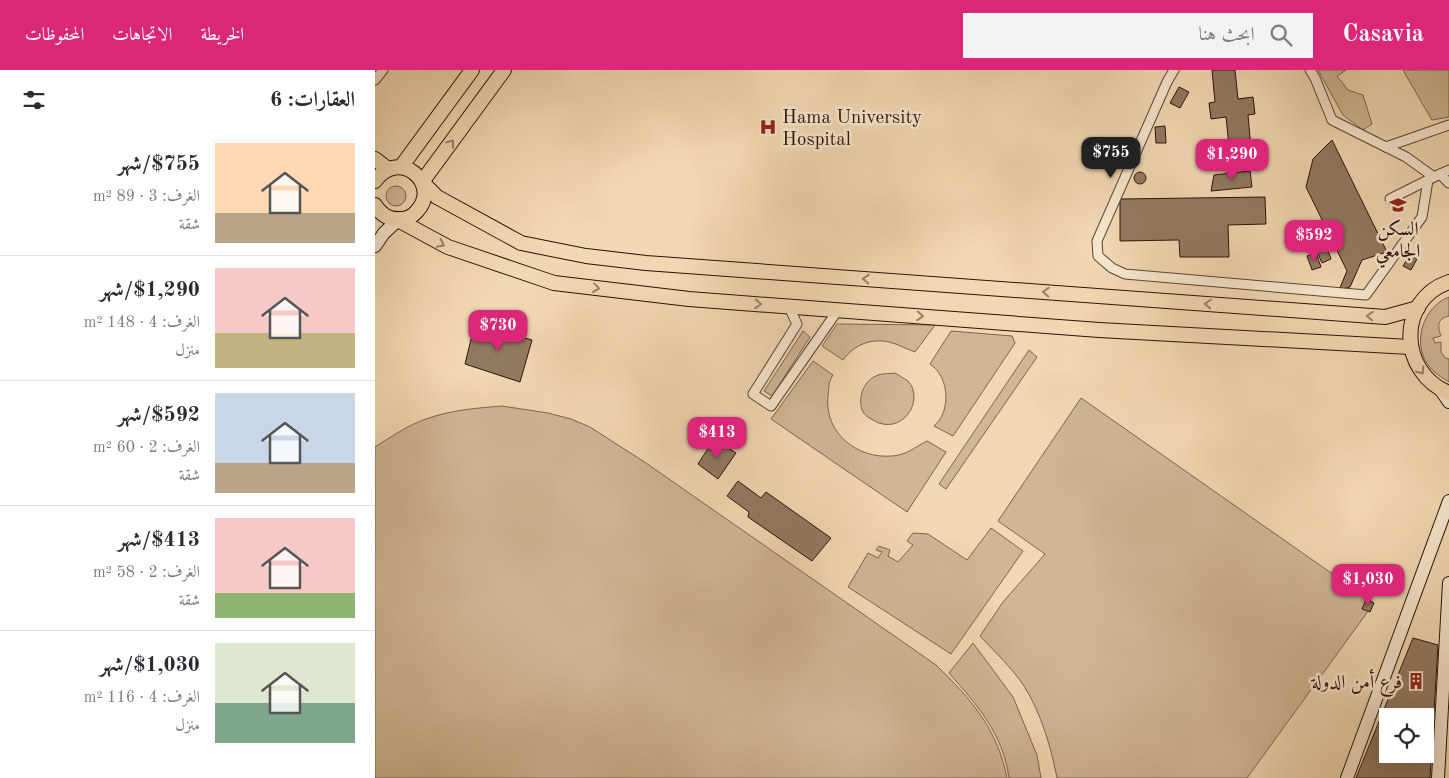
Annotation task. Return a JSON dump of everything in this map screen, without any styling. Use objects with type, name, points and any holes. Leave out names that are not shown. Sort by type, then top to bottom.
[{"type":"main road","points":[[375,181],[381,174],[395,168],[472,70]]},
{"type":"main road","points":[[375,246],[384,233],[398,220],[411,216],[421,207],[425,195],[422,182],[504,70]]},
{"type":"main road","points":[[375,159],[395,168],[414,172],[437,197],[521,243],[586,256],[646,263],[1385,317],[1417,308]]},
{"type":"main road","points":[[375,206],[380,213],[398,220],[448,248],[554,284],[689,299],[1109,331],[1410,347]]},
{"type":"main road","points":[[1449,282],[1442,284],[1428,294],[1417,308],[1411,327],[1410,347],[1416,364],[1426,379],[1444,391],[1449,402]]},
{"type":"main road","points":[[1347,778],[1449,501]]},
{"type":"main road","points":[[1438,778],[1449,583]]},
{"type":"street","points":[[375,80],[383,70]]},
{"type":"street","points":[[1174,70],[1097,241],[1098,256],[1112,268],[1125,274],[1366,295],[1422,217],[1434,177]]},
{"type":"street","points":[[1310,70],[1332,120],[1406,157],[1434,177],[1449,183]]},
{"type":"street","points":[[1386,147],[1449,125]]},
{"type":"street","points":[[1390,199],[1449,170]]},
{"type":"street","points":[[789,307],[797,324],[753,394],[771,406],[838,310]]},
{"type":"shaded area","points":[[1318,70],[1346,70],[1337,76],[1348,90],[1363,95],[1372,124],[1363,130],[1343,115]]},
{"type":"shaded area","points":[[1403,70],[1449,70],[1449,117],[1432,120]]},
{"type":"shaded area","points":[[396,186],[403,189],[406,196],[403,203],[396,206],[389,203],[386,196],[389,189]]},
{"type":"shaded area","points":[[1449,297],[1449,316],[1440,321],[1441,336],[1433,338],[1435,343],[1441,342],[1441,352],[1445,358],[1449,359],[1449,382],[1435,373],[1428,365],[1423,356],[1421,336],[1427,317],[1440,302]]},
{"type":"shaded area","points":[[837,324],[935,325],[915,352],[892,343],[875,341],[857,347],[843,360],[822,346]]},
{"type":"shaded area","points":[[803,331],[810,337],[772,396],[764,391]]},
{"type":"shaded area","points":[[951,331],[1012,336],[1015,343],[953,436],[934,426],[940,420],[946,395],[941,377],[930,364]]},
{"type":"shaded area","points":[[1029,350],[1037,357],[946,489],[939,484]]},
{"type":"shaded area","points":[[813,361],[833,375],[829,383],[828,396],[828,409],[831,421],[845,441],[855,448],[879,456],[892,456],[907,452],[927,441],[946,452],[907,512],[771,419]]},
{"type":"shaded area","points":[[895,373],[908,381],[914,396],[913,404],[910,412],[897,423],[879,423],[863,412],[861,407],[862,391],[871,378],[880,374]]},
{"type":"shaded area","points":[[1081,398],[1374,603],[1247,778],[1057,778],[1045,730],[1030,696],[1014,673],[980,636],[1003,602],[1045,554],[998,521]]},
{"type":"shaded area","points":[[502,406],[548,413],[571,419],[590,427],[646,463],[936,665],[981,716],[997,744],[1007,778],[375,778],[375,447],[413,424],[435,416],[464,410]]},
{"type":"shaded area","points":[[991,528],[1023,551],[951,654],[848,587],[868,553],[878,558],[882,552],[876,550],[879,546],[890,550],[888,556],[898,562],[913,545],[907,541],[913,533],[928,534],[967,560]]},
{"type":"shaded area","points":[[973,643],[1013,697],[1037,755],[1041,778],[1009,778],[1001,748],[988,721],[949,673]]},
{"type":"building","points":[[1212,70],[1235,70],[1238,99],[1253,97],[1255,114],[1248,115],[1253,170],[1231,165],[1226,117],[1211,119],[1209,103],[1215,102]]},
{"type":"building","points":[[1179,87],[1189,92],[1180,108],[1170,103]]},
{"type":"building","points":[[1165,126],[1166,143],[1156,143],[1155,127]]},
{"type":"building","points":[[1332,140],[1387,252],[1362,260],[1350,287],[1339,290],[1347,271],[1306,187],[1313,159]]},
{"type":"building","points":[[1250,171],[1252,187],[1211,191],[1214,175]]},
{"type":"building","points":[[1138,172],[1142,172],[1146,178],[1142,184],[1138,184],[1134,180],[1134,176]]},
{"type":"building","points":[[1265,197],[1266,224],[1228,225],[1229,257],[1180,257],[1179,240],[1120,241],[1120,199]]},
{"type":"building","points":[[1327,248],[1331,259],[1322,263],[1317,252]]},
{"type":"building","points":[[1316,253],[1321,267],[1312,270],[1307,256]]},
{"type":"building","points":[[1410,255],[1417,259],[1411,270],[1403,266]]},
{"type":"building","points":[[475,323],[532,340],[520,382],[465,364]]},
{"type":"building","points":[[714,439],[736,453],[718,479],[698,464]]},
{"type":"building","points":[[738,481],[761,498],[766,492],[831,538],[812,561],[748,517],[749,512],[727,496]]},
{"type":"building","points":[[1366,600],[1374,603],[1370,612],[1362,609]]},
{"type":"building","name":"فرع أمن الدولة","points":[[1413,638],[1438,645],[1434,712],[1434,708],[1384,708]]},
{"type":"building","name":"فرع أمن الدولة","points":[[1379,722],[1379,763],[1431,763],[1430,778],[1356,778]]},
{"type":"place","name":"Hama University Hospital","points":[[768,127]]},
{"type":"place","name":"السكن الجامعي","points":[[1398,205]]},
{"type":"place","name":"فرع أمن الدولة","points":[[1416,681]]}]
